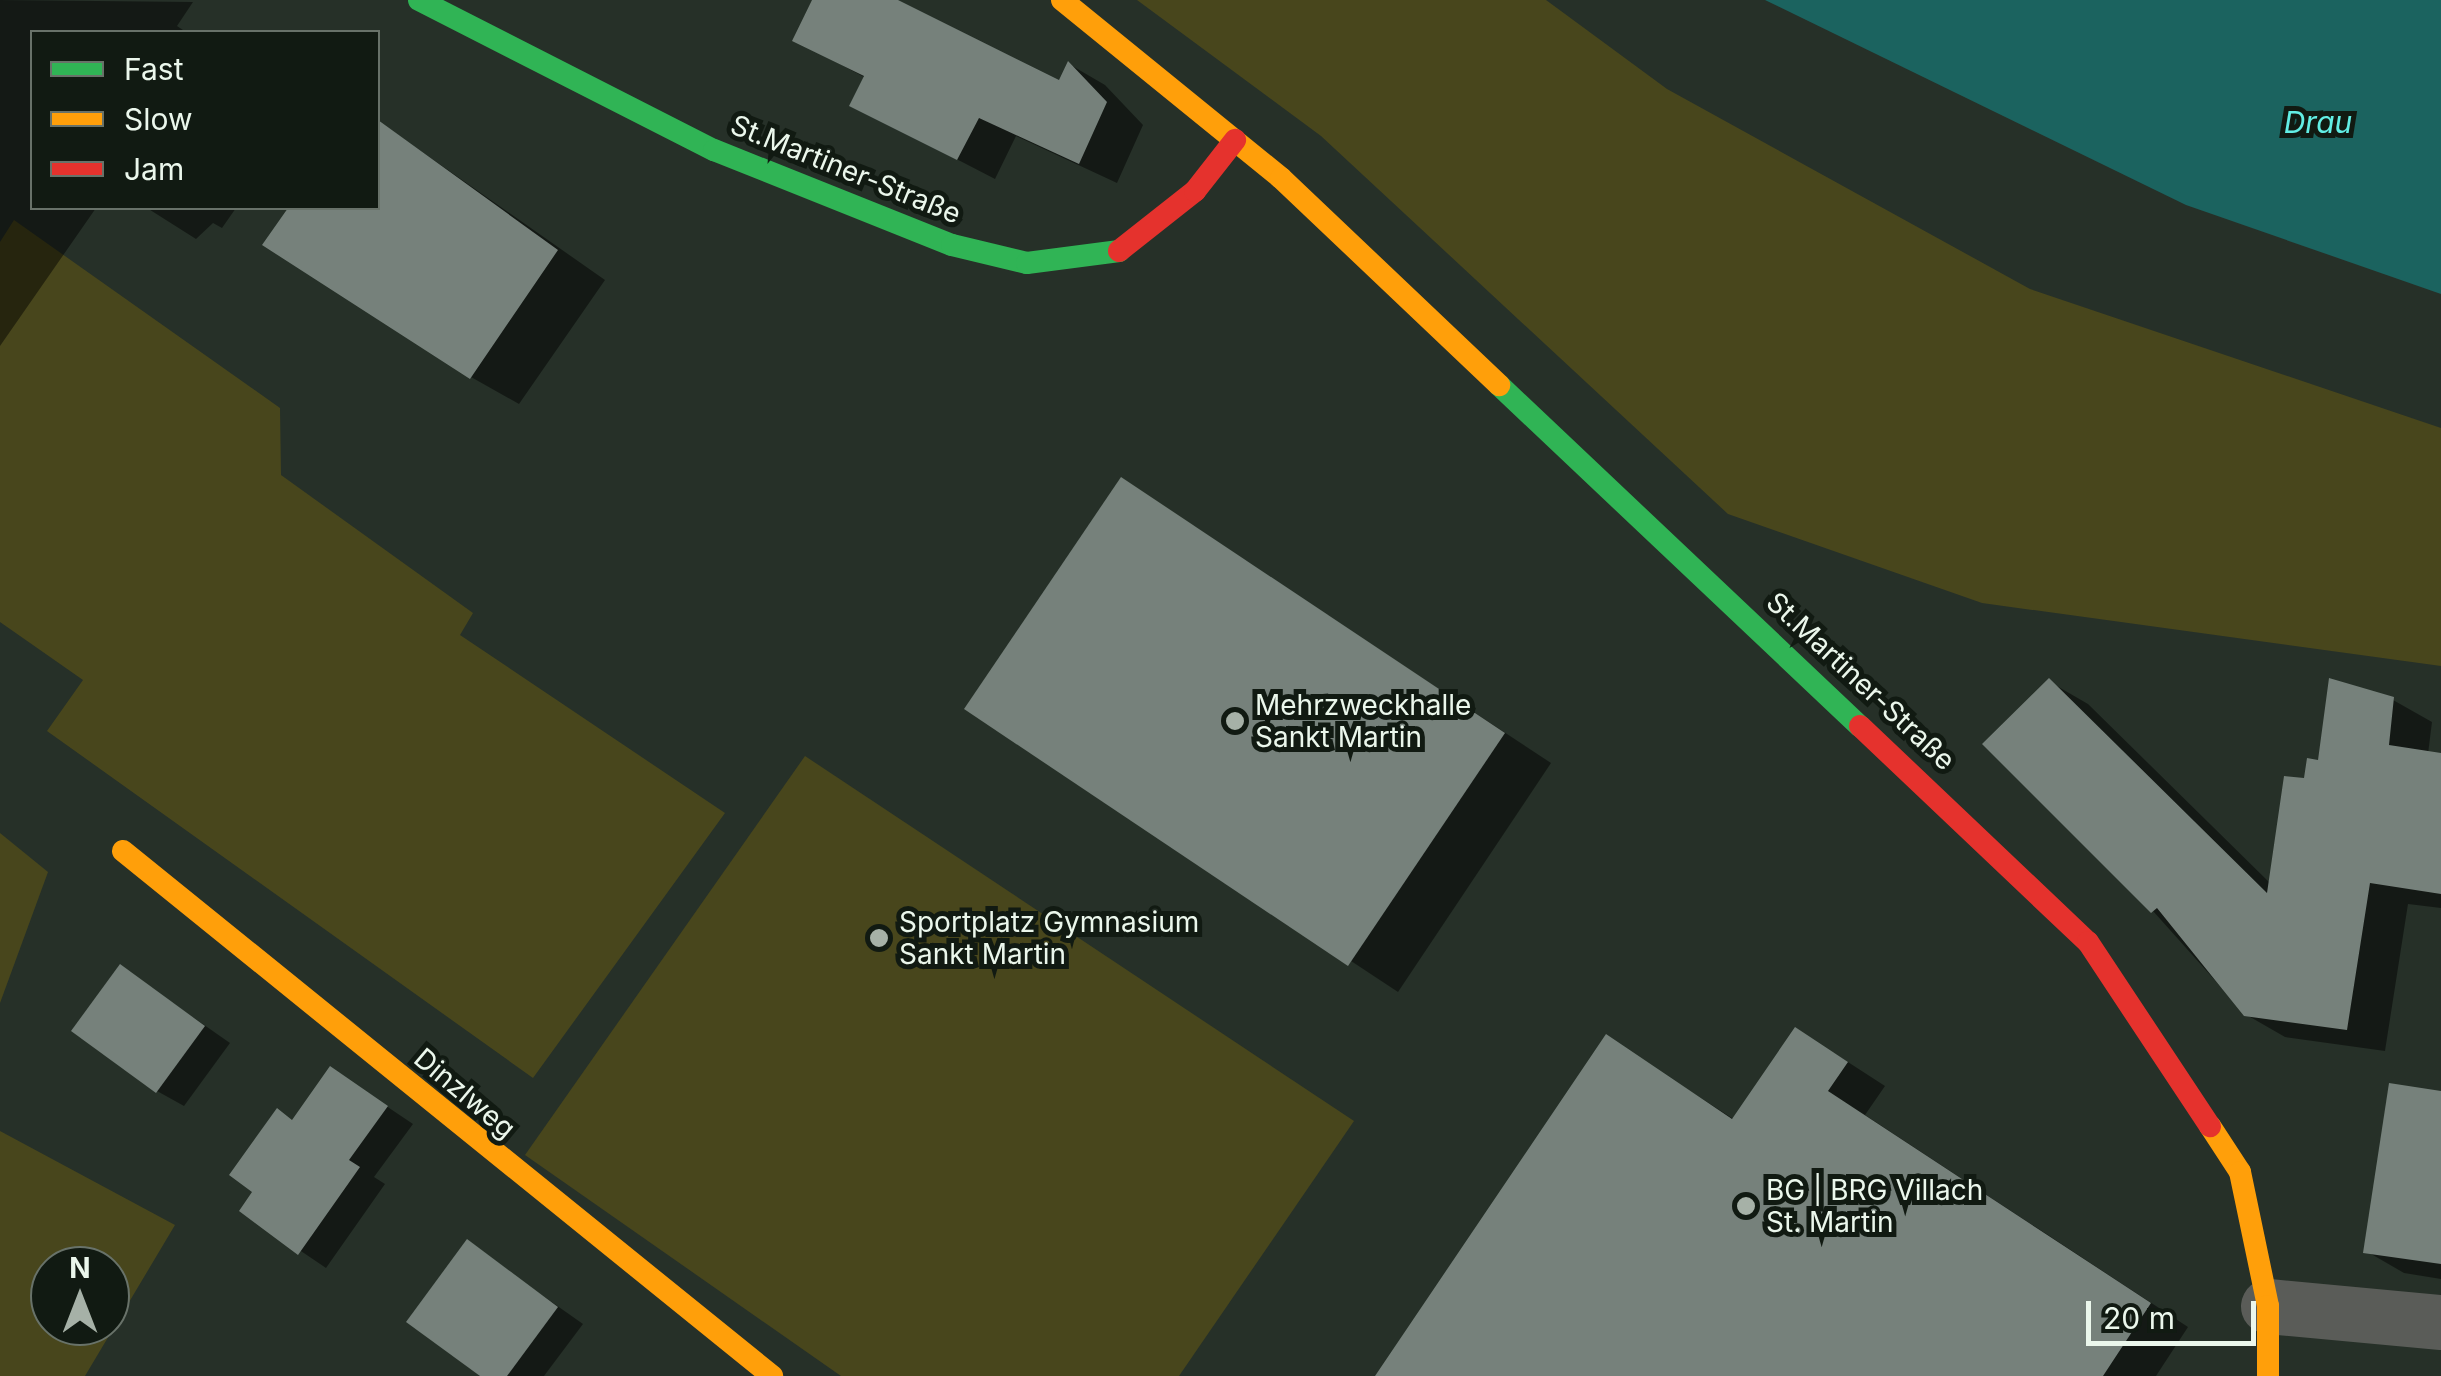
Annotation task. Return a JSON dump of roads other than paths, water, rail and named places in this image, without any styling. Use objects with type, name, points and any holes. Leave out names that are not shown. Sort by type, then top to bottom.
[{"type":"street","name":"St.Martiner-Straße","points":[[419,0],[714,150],[952,245],[1027,263],[1109,259],[1195,191],[1236,140]]},
{"type":"street","name":"St.Martiner-Straße","points":[[1062,0],[1236,140],[2088,942],[2240,1172],[2268,1306],[2268,1376]]},
{"type":"street","name":"Dinzlweg","points":[[123,851],[772,1376]]},
{"type":"street","points":[[2268,1306],[2441,1322]]},
{"type":"water","name":"Drau","points":[[1765,0],[2441,0],[2441,294],[2186,205]]},
{"type":"place","name":"Mehrzweckhalle Sankt Martin","points":[[1235,721]]},
{"type":"place","name":"Sportplatz Gymnasium Sankt Martin","points":[[879,938]]},
{"type":"place","name":"BG | BRG Villach St. Martin","points":[[1746,1206]]}]
